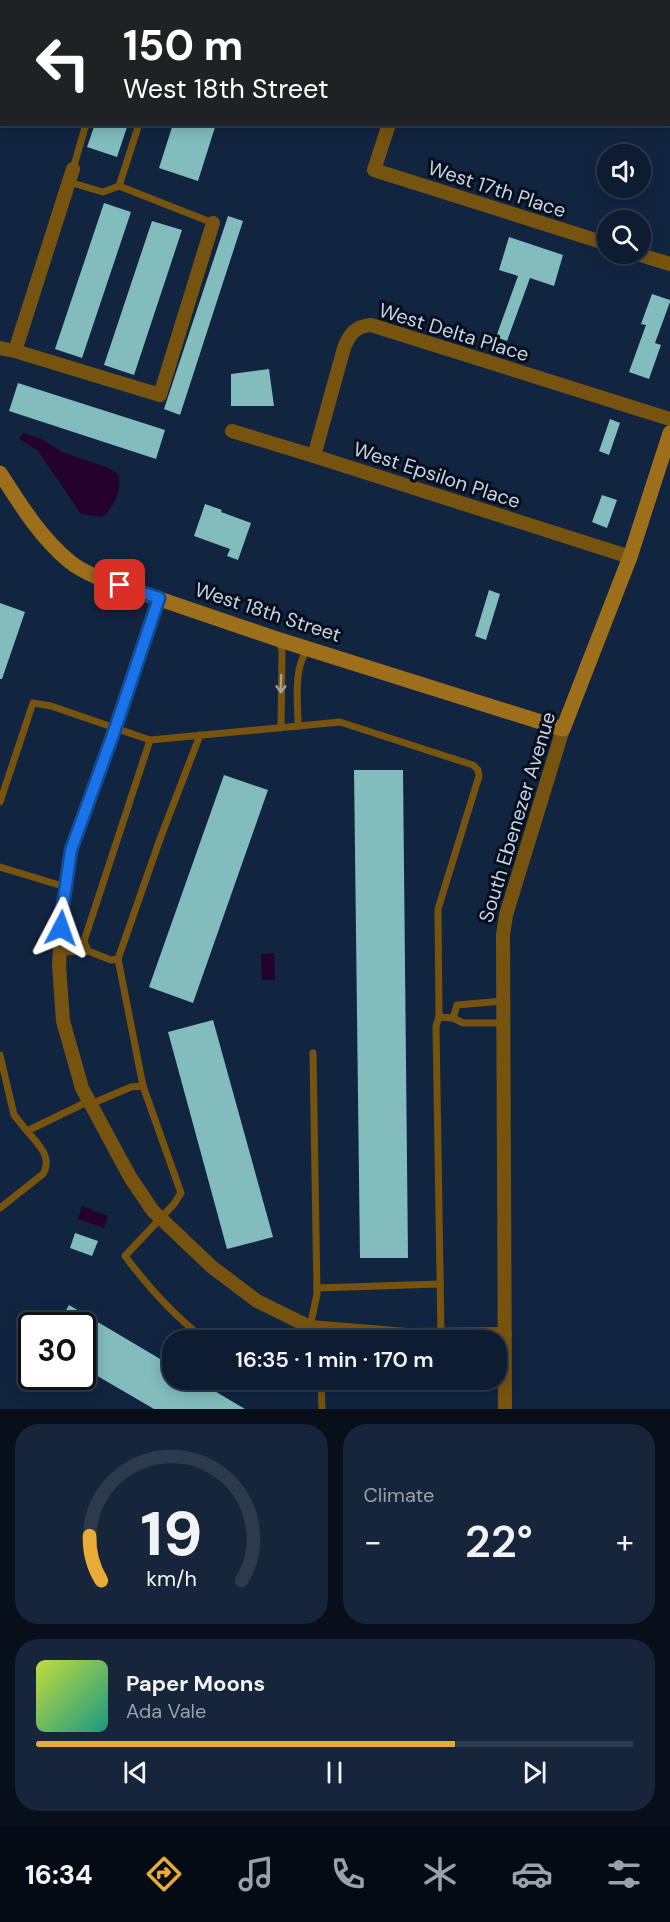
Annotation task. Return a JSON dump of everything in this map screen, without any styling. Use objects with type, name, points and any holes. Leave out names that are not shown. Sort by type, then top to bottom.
[{"type":"street","name":"West 17th Place","points":[[388,126],[374,170],[597,241]]},
{"type":"street","points":[[15,351],[71,176]]},
{"type":"street","points":[[0,348],[160,395],[213,223]]},
{"type":"street","points":[[651,258],[670,264]]},
{"type":"street","name":"West Delta Place","points":[[314,456],[350,334],[362,325],[371,324],[670,419]]},
{"type":"street","name":"West Epsilon Place","points":[[232,431],[630,557]]},
{"type":"street","name":"South Ebenezer Avenue","points":[[505,1330],[502,935],[506,915],[564,729],[630,557],[670,434]]},
{"type":"street","name":"West 18th Street","points":[[2,480],[43,534],[69,562],[101,579],[280,640],[564,729]]},
{"type":"street","points":[[159,598],[71,850],[60,952],[63,1021],[82,1088],[130,1176],[153,1211],[212,1267],[257,1301],[304,1330]]},
{"type":"street","name":"South Ebenezer Avenue","points":[[505,1390],[505,1409]]},
{"type":"lane","points":[[85,126],[71,176],[103,192],[119,186],[213,223]]},
{"type":"lane","points":[[119,186],[138,126]]},
{"type":"lane","points":[[280,640],[282,652],[281,728]]},
{"type":"lane","points":[[298,726],[299,669],[301,658],[308,648]]},
{"type":"lane","points":[[0,802],[33,703],[51,706],[150,740],[340,722],[472,765],[478,770],[479,776],[438,909],[439,1017],[436,1026],[441,1330]]},
{"type":"lane","points":[[194,1330],[171,1311],[125,1256],[181,1193],[143,1086],[118,959],[160,839],[200,735]]},
{"type":"lane","points":[[88,951],[84,941],[150,740]]},
{"type":"lane","points":[[0,867],[66,887]]},
{"type":"lane","points":[[60,952],[88,951],[111,960],[118,959]]},
{"type":"lane","points":[[453,1018],[457,1005],[503,1001]]},
{"type":"lane","points":[[439,1017],[453,1018],[463,1023],[503,1023]]},
{"type":"lane","points":[[311,1330],[317,1288],[313,1053]]},
{"type":"lane","points":[[0,1055],[14,1115],[47,1157],[47,1167],[42,1174],[0,1208]]},
{"type":"lane","points":[[27,1131],[90,1102],[143,1086]]},
{"type":"lane","points":[[317,1288],[440,1284]]},
{"type":"lane","points":[[321,1390],[322,1409]]},
{"type":"shaded area","points":[[23,433],[42,439],[62,452],[106,467],[118,474],[119,486],[114,503],[102,517],[81,514],[38,451],[19,439]]},
{"type":"shaded area","points":[[274,953],[275,980],[262,980],[261,954]]},
{"type":"shaded area","points":[[82,1206],[108,1216],[104,1228],[78,1219]]},
{"type":"building","points":[[94,126],[127,126],[117,157],[87,147]]},
{"type":"building","points":[[172,126],[215,126],[198,181],[159,168]]},
{"type":"building","points":[[104,203],[131,212],[82,358],[55,349]]},
{"type":"building","points":[[228,216],[243,221],[180,415],[164,409]]},
{"type":"building","points":[[152,221],[182,230],[134,375],[104,365]]},
{"type":"building","points":[[509,237],[563,255],[554,286],[530,278],[507,341],[496,337],[518,276],[499,270]]},
{"type":"building","points":[[652,294],[670,300],[670,302],[655,343],[661,345],[649,379],[629,372],[646,325],[641,324]]},
{"type":"building","points":[[269,369],[274,406],[231,406],[231,374]]},
{"type":"building","points":[[18,383],[165,430],[156,459],[9,411]]},
{"type":"building","points":[[610,419],[620,423],[609,455],[599,451]]},
{"type":"building","points":[[602,495],[617,500],[607,528],[592,522]]},
{"type":"building","points":[[205,504],[251,523],[238,560],[227,556],[230,549],[194,536]]},
{"type":"building","points":[[489,590],[500,594],[486,640],[475,636]]},
{"type":"building","points":[[0,603],[25,612],[2,679],[0,679]]},
{"type":"building","points":[[354,770],[403,770],[408,1258],[360,1258]]},
{"type":"building","points":[[224,775],[268,790],[193,1003],[149,987]]},
{"type":"building","points":[[213,1020],[273,1237],[227,1249],[168,1032]]},
{"type":"building","points":[[75,1233],[98,1241],[92,1256],[70,1248]]},
{"type":"building","points":[[69,1305],[81,1312],[65,1312]]},
{"type":"building","points":[[96,1321],[162,1360],[162,1390],[213,1390],[245,1409],[154,1409],[96,1375]]},
{"type":"route","points":[[61,928],[71,850],[159,598],[120,585]]}]
